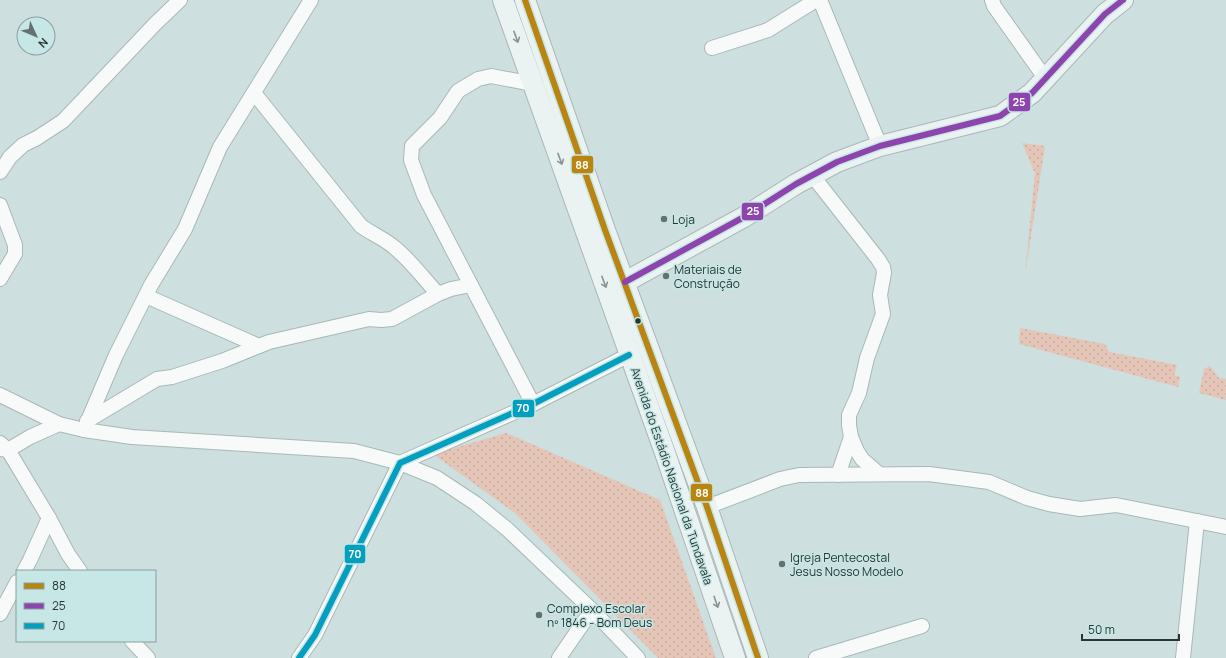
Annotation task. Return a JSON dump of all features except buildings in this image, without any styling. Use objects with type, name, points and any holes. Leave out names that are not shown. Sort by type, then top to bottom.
[{"type":"street","points":[[0,172],[10,157],[24,145],[63,121],[155,24],[180,0]]},
{"type":"street","points":[[86,425],[116,355],[146,296],[185,229],[220,148],[311,0]]},
{"type":"street","name":"Avenida do Estádio Nacional da Tundavala","points":[[503,0],[735,658]]},
{"type":"street","name":"Avenida do Estádio Nacional da Tundavala","points":[[525,0],[707,507],[758,658]]},
{"type":"street","points":[[712,48],[768,30],[816,0]]},
{"type":"street","points":[[820,0],[880,146]]},
{"type":"street","points":[[992,0],[994,6],[1045,78]]},
{"type":"street","points":[[625,282],[744,217],[812,175],[837,162],[880,146],[1000,116],[1032,93],[1105,14],[1123,0]]},
{"type":"street","points":[[533,84],[491,76],[478,78],[458,91],[440,118],[412,146],[411,160],[424,195],[533,404]]},
{"type":"street","points":[[254,93],[361,226],[372,234],[386,240],[396,248],[438,294]]},
{"type":"street","points":[[812,175],[883,267],[884,273],[880,295],[883,314],[867,358],[859,393],[849,415],[851,436],[862,459],[879,474]]},
{"type":"street","points":[[0,205],[15,245],[15,254],[0,279]]},
{"type":"street","points":[[86,425],[157,379],[172,377],[222,361],[269,342],[369,319],[392,319],[438,294],[451,289],[471,285]]},
{"type":"street","points":[[146,296],[259,346]]},
{"type":"street","points":[[299,658],[315,635],[400,463],[533,404],[629,354]]},
{"type":"street","points":[[0,395],[59,424],[86,425],[132,437],[354,450],[400,463],[437,478],[475,503],[507,530],[592,610],[638,658]]},
{"type":"street","points":[[59,424],[30,437],[2,447],[49,518],[68,554],[79,570]]},
{"type":"street","points":[[838,475],[851,436]]},
{"type":"street","points":[[707,507],[780,479],[798,475],[929,474],[989,482],[1027,498],[1049,504],[1080,509],[1116,505],[1226,527]]},
{"type":"street","points":[[25,570],[49,518]]},
{"type":"street","points":[[1183,658],[1197,521]]},
{"type":"street","points":[[0,614],[16,584]]},
{"type":"street","points":[[559,658],[592,610]]},
{"type":"street","points":[[816,658],[922,626]]},
{"type":"street","points":[[133,642],[148,658]]},
{"type":"shaded area","points":[[1022,143],[1045,146],[1025,274],[1035,173]]},
{"type":"shaded area","points":[[1020,328],[1105,344],[1109,352],[1177,365],[1174,375],[1180,377],[1178,387],[1019,344]]},
{"type":"shaded area","points":[[1210,366],[1219,378],[1226,379],[1226,400],[1199,393],[1204,369]]},
{"type":"shaded area","points":[[506,433],[660,500],[716,658],[658,658],[515,513],[433,454]]},
{"type":"transit line","name":"88","points":[[525,0],[605,230],[707,507],[758,658]]},
{"type":"transit line","name":"25","points":[[625,282],[744,217],[796,184],[837,162],[880,146],[1000,116],[1032,93],[1105,14],[1123,0]]},
{"type":"transit line","name":"70","points":[[299,658],[315,635],[400,463],[533,404],[629,355]]},
{"type":"place","name":"Loja","points":[[664,219]]},
{"type":"place","name":"Materiais de Construção","points":[[666,276]]},
{"type":"place","name":"Igreja Pentecostal Jesus Nosso Modelo","points":[[782,564]]},
{"type":"place","name":"Complexo Escolar nº 1846 - Bom Deus","points":[[539,615]]}]
